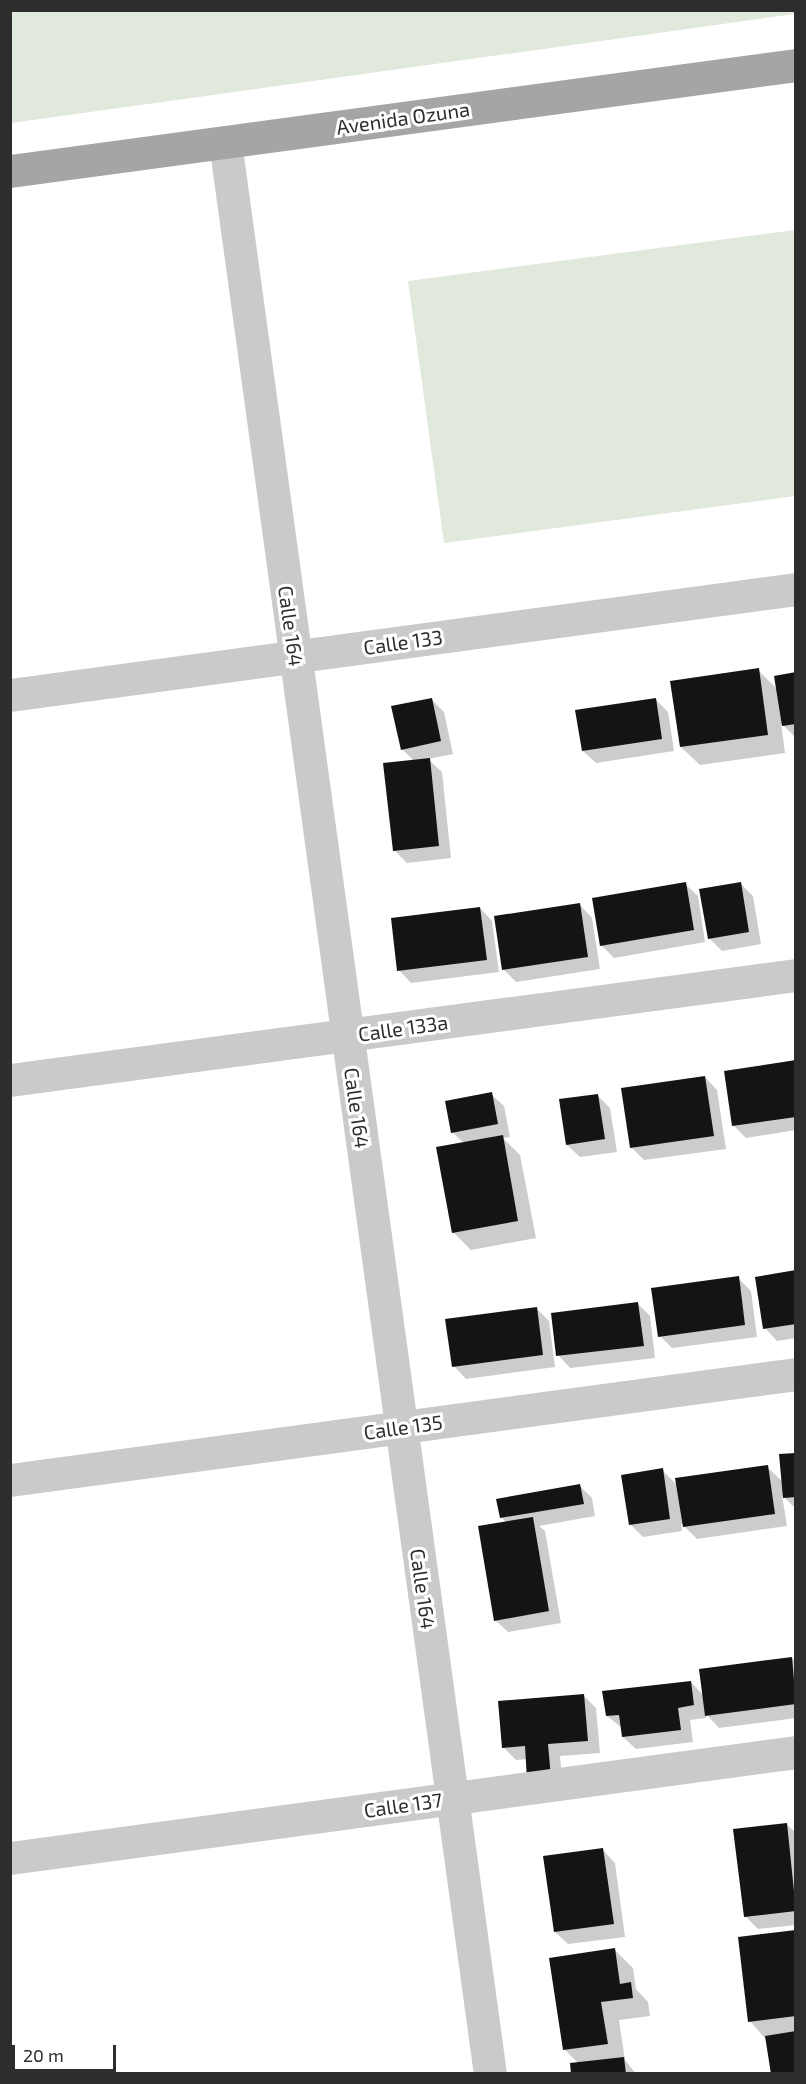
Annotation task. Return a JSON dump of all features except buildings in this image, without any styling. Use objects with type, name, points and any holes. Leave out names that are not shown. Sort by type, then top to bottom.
[{"type":"main road","name":"Avenida Ozuna","points":[[10,171],[795,65]]},
{"type":"street","name":"Calle 164","points":[[225,142],[490,2073]]},
{"type":"street","name":"Calle 133","points":[[10,694],[795,589]]},
{"type":"street","name":"Calle 133a","points":[[10,1080],[795,975]]},
{"type":"street","name":"Calle 135","points":[[10,1480],[795,1374]]},
{"type":"street","name":"Calle 137","points":[[10,1858],[795,1752]]},
{"type":"shaded area","points":[[795,10],[795,14],[11,123],[11,11]]},
{"type":"shaded area","points":[[795,230],[795,496],[444,543],[408,281]]}]
